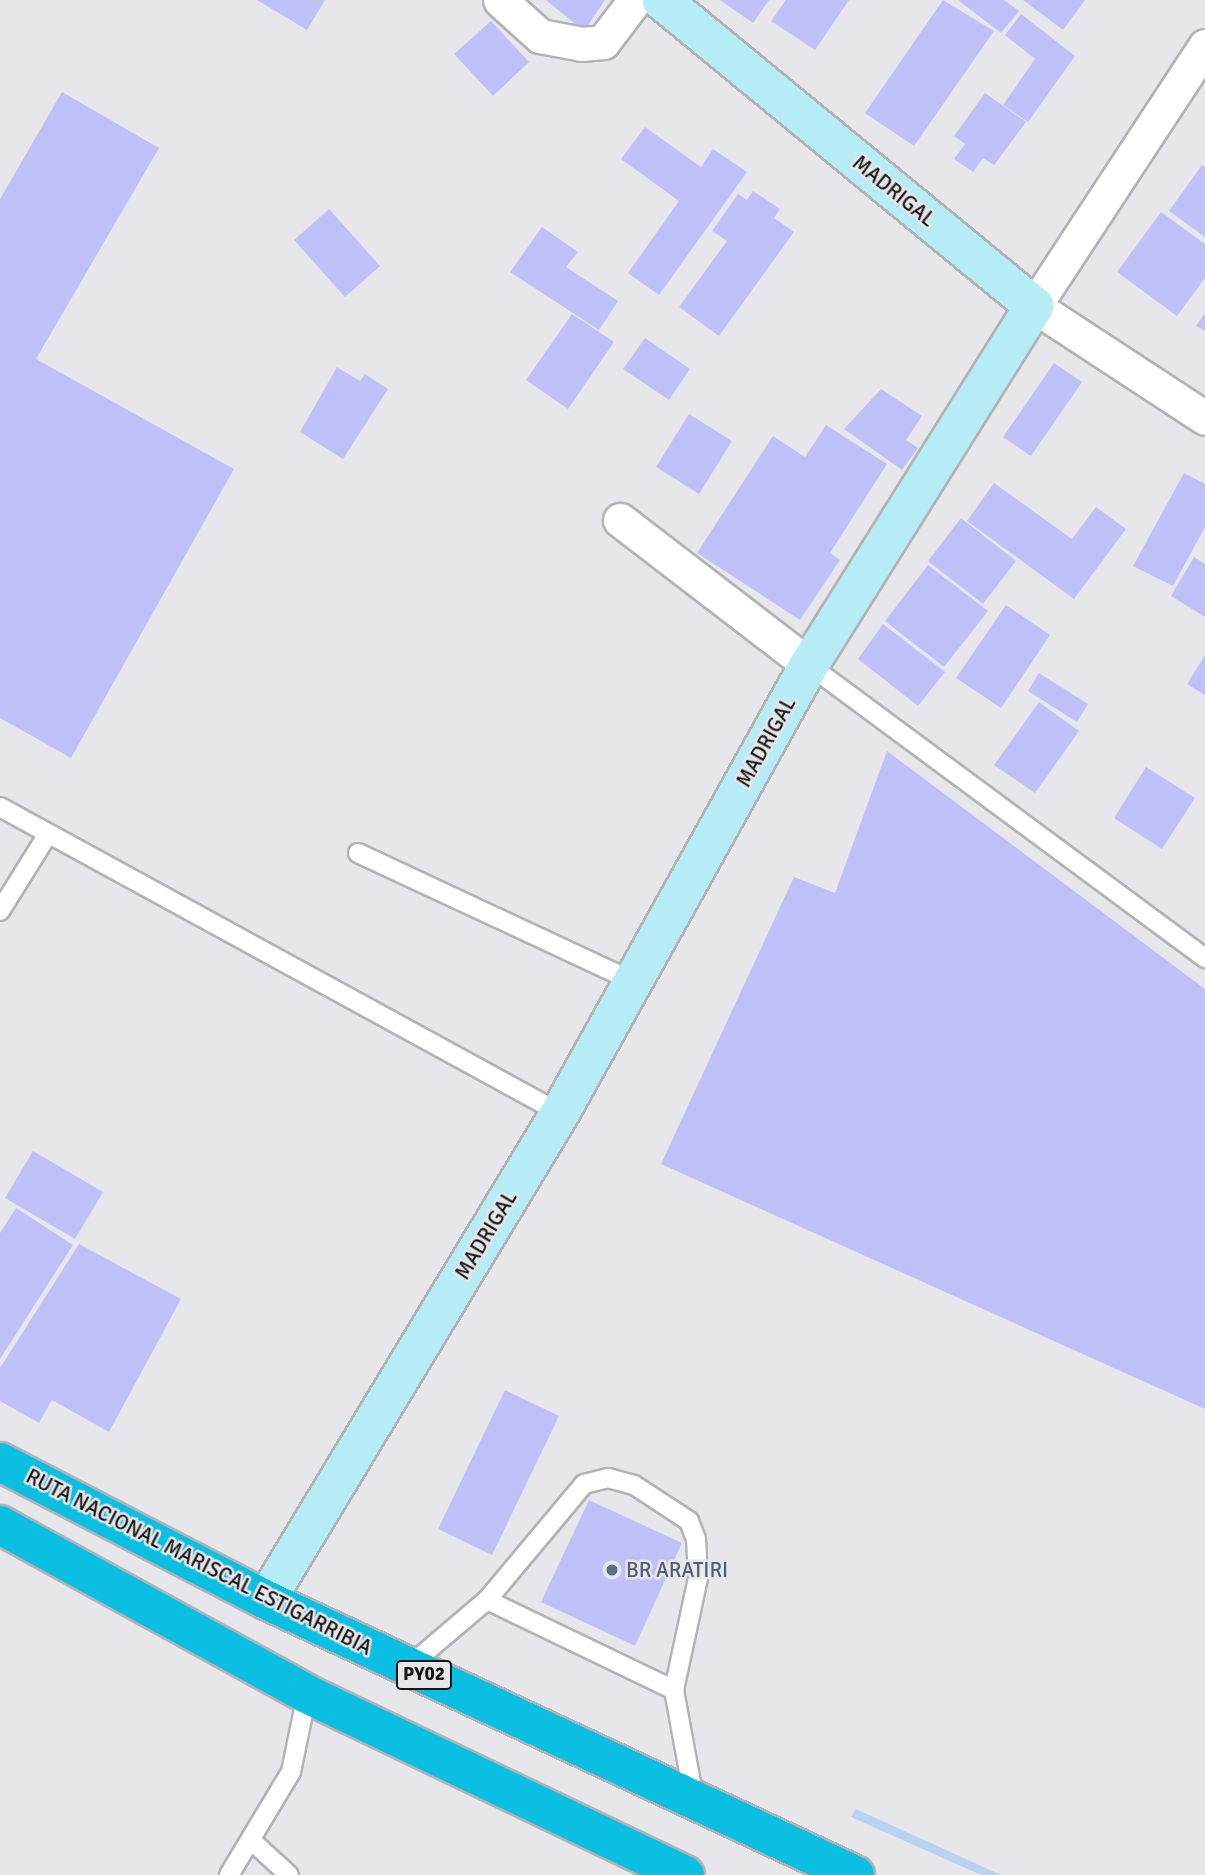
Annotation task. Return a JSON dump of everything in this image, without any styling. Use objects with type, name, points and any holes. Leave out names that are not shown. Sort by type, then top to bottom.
[{"type":"highway","name":"RUTA NACIONAL MARISCAL ESTIGARRIBIA","points":[[0,1462],[265,1600],[695,1804],[855,1875]]},
{"type":"highway","points":[[0,1525],[307,1693],[685,1875]]},
{"type":"street","points":[[499,0],[540,36],[582,44],[603,42],[635,0]]},
{"type":"street","name":"MADRIGAL","points":[[265,1600],[560,1113],[809,665],[1034,306],[662,0]]},
{"type":"street","points":[[1205,46],[1034,306],[1205,418]]},
{"type":"street","points":[[620,520],[809,665]]},
{"type":"lane","points":[[809,665],[1205,958]]},
{"type":"lane","points":[[0,807],[46,837],[560,1113]]},
{"type":"lane","points":[[0,911],[46,837]]},
{"type":"lane","points":[[358,853],[633,981]]},
{"type":"lane","points":[[408,1667],[487,1600],[584,1484],[608,1478],[635,1485],[689,1521],[696,1539],[698,1578],[674,1690],[695,1804]]},
{"type":"lane","points":[[487,1600],[674,1690]]},
{"type":"lane","points":[[229,1875],[252,1841],[290,1772],[307,1693]]},
{"type":"lane","points":[[252,1841],[289,1875]]},
{"type":"water","points":[[856,1809],[1001,1875],[981,1875],[851,1817]]},
{"type":"building","points":[[257,0],[325,0],[307,30]]},
{"type":"building","points":[[546,0],[605,0],[584,31]]},
{"type":"building","points":[[720,0],[769,0],[753,23]]},
{"type":"building","points":[[786,0],[849,0],[815,50],[771,21]]},
{"type":"building","points":[[943,0],[994,31],[914,146],[865,113]]},
{"type":"building","points":[[958,0],[1004,0],[1019,11],[1001,33]]},
{"type":"building","points":[[1023,0],[1085,0],[1063,30]]},
{"type":"building","points":[[1021,14],[1075,56],[1028,122],[1003,105],[1035,59],[1005,35]]},
{"type":"building","points":[[491,21],[529,62],[493,96],[454,54]]},
{"type":"building","points":[[62,92],[159,148],[36,359],[234,469],[71,758],[0,718],[0,199]]},
{"type":"building","points":[[985,93],[1026,122],[994,165],[983,158],[973,172],[954,159],[965,144],[954,136]]},
{"type":"building","points":[[645,127],[701,167],[713,149],[747,172],[659,295],[628,273],[679,201],[621,159]]},
{"type":"building","points":[[1202,165],[1205,167],[1205,237],[1169,211]]},
{"type":"building","points":[[753,191],[780,209],[774,218],[794,232],[719,336],[679,307],[727,241],[712,231],[738,194],[747,200]]},
{"type":"building","points":[[329,209],[380,266],[345,297],[294,240]]},
{"type":"building","points":[[1161,212],[1205,244],[1205,278],[1177,316],[1117,272]]},
{"type":"building","points":[[542,227],[578,252],[566,267],[618,301],[599,330],[510,272]]},
{"type":"building","points":[[1205,313],[1205,331],[1196,326]]},
{"type":"building","points":[[572,314],[614,342],[568,409],[526,380]]},
{"type":"building","points":[[645,338],[690,369],[669,400],[623,369]]},
{"type":"building","points":[[1054,363],[1082,382],[1031,456],[1003,437]]},
{"type":"building","points":[[337,367],[360,381],[365,374],[388,389],[343,459],[300,432]]},
{"type":"building","points":[[881,389],[922,416],[906,440],[918,448],[902,470],[844,429]]},
{"type":"building","points":[[689,414],[732,441],[699,494],[656,467]]},
{"type":"building","points":[[826,425],[887,464],[830,553],[840,560],[800,620],[697,553],[773,436],[805,457]]},
{"type":"building","points":[[1184,473],[1205,484],[1205,527],[1173,586],[1133,566]]},
{"type":"building","points":[[994,483],[1072,539],[1096,507],[1126,529],[1074,599],[967,521]]},
{"type":"building","points":[[961,518],[1016,561],[983,604],[928,561]]},
{"type":"building","points":[[1194,557],[1205,564],[1205,617],[1171,596]]},
{"type":"building","points":[[928,565],[988,611],[944,667],[885,621]]},
{"type":"building","points":[[1006,605],[1050,635],[1001,708],[956,678]]},
{"type":"building","points":[[883,624],[945,672],[918,706],[858,659]]},
{"type":"building","points":[[1205,655],[1205,695],[1187,684]]},
{"type":"building","points":[[1039,673],[1088,704],[1077,722],[1028,691]]},
{"type":"building","points":[[1039,702],[1079,731],[1035,793],[994,765]]},
{"type":"building","points":[[887,751],[1205,989],[1205,1409],[661,1164],[794,877],[835,893]]},
{"type":"building","points":[[1146,767],[1195,798],[1162,849],[1114,818]]},
{"type":"building","points":[[33,1151],[103,1192],[75,1239],[5,1198]]},
{"type":"building","points":[[16,1208],[73,1245],[0,1359],[0,1233]]},
{"type":"building","points":[[79,1244],[181,1299],[109,1432],[52,1400],[39,1423],[0,1401],[0,1368]]},
{"type":"building","points":[[505,1390],[559,1416],[492,1555],[438,1529]]},
{"type":"building","points":[[589,1500],[682,1543],[635,1646],[541,1602]]},
{"type":"place","name":"BR ARATIRI","points":[[612,1570]]}]
